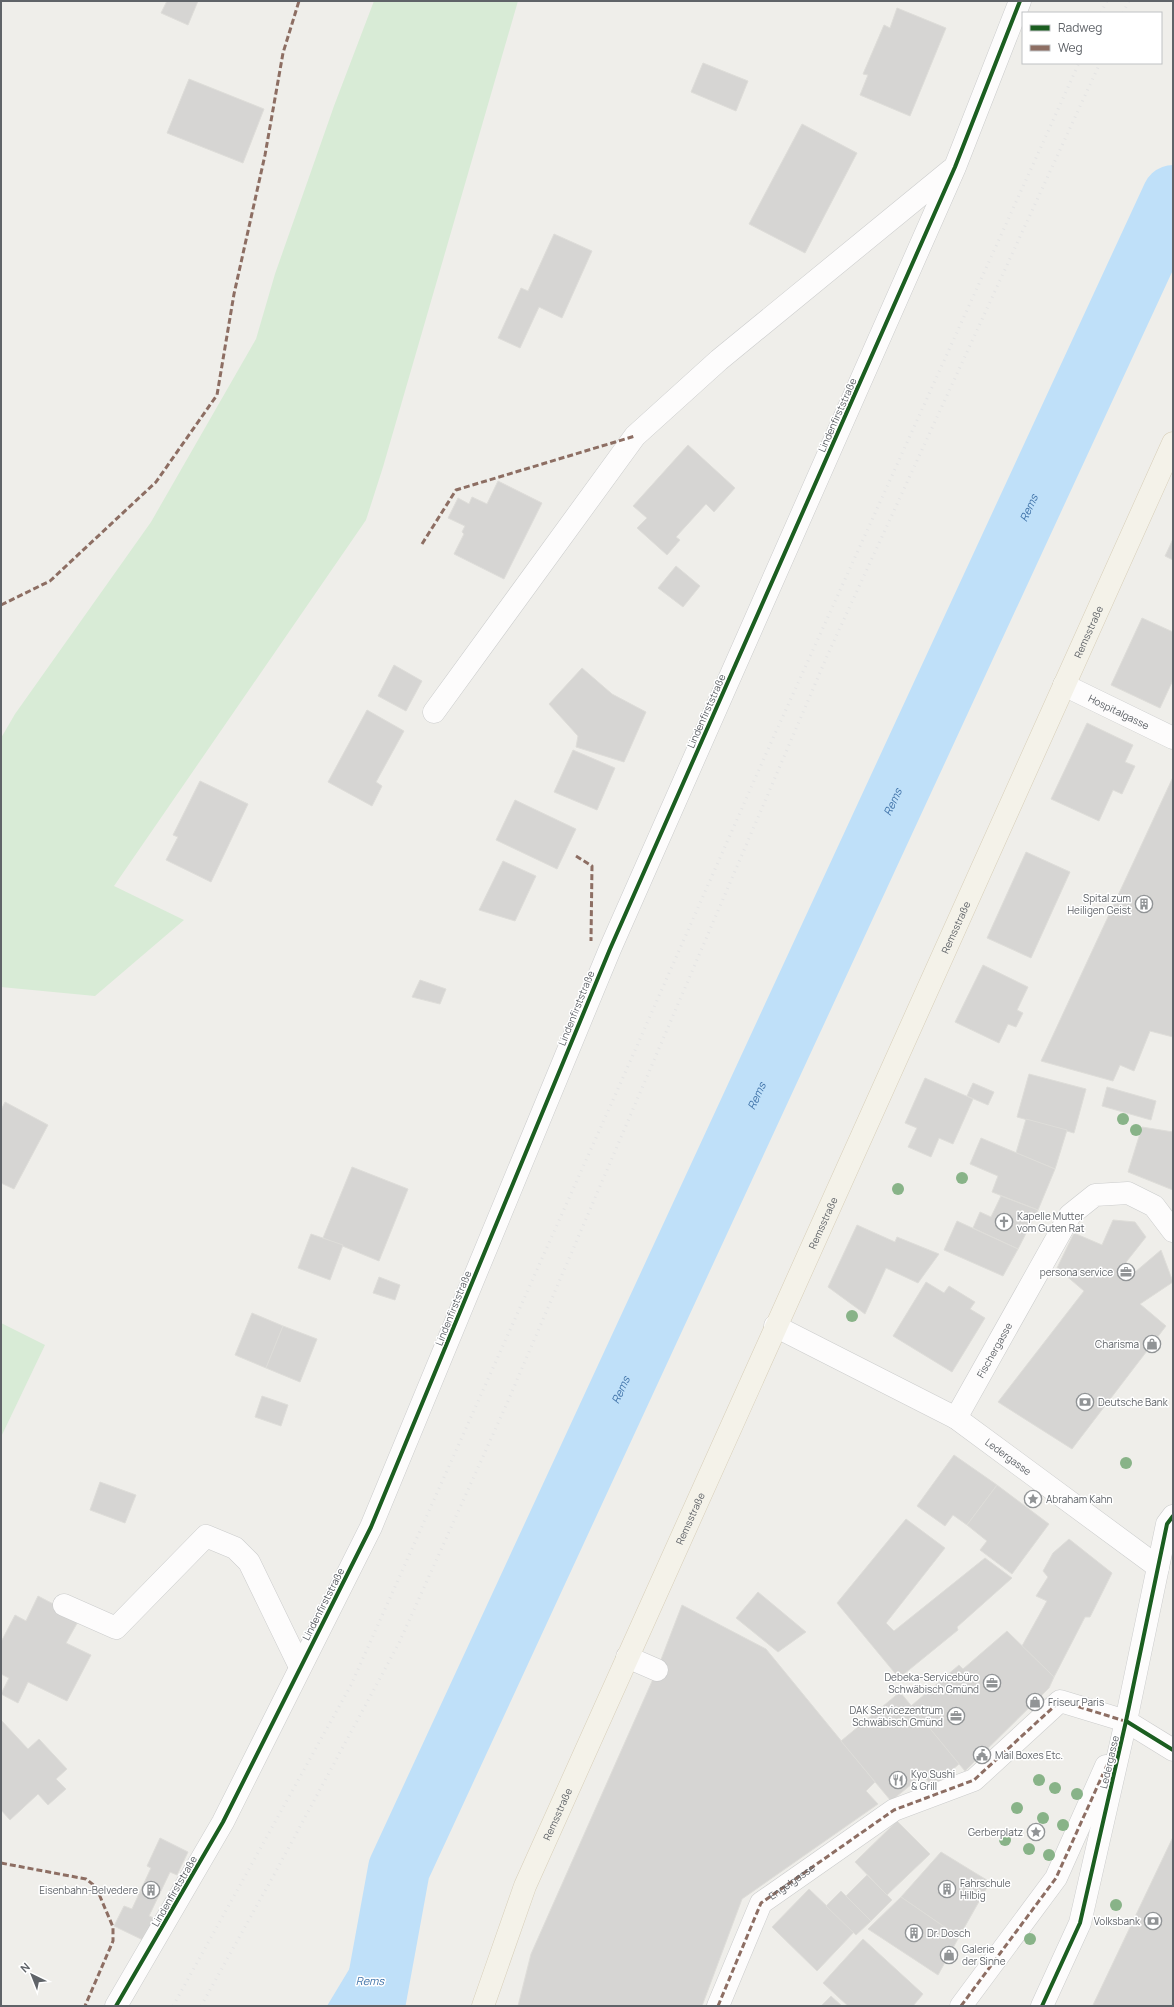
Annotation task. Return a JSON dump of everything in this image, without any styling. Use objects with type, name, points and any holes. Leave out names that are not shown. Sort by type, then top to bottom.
[{"type":"main road","name":"Remsstraße","points":[[483,2006],[525,1886],[775,1326],[1173,443]]},
{"type":"street","name":"Lindenfirststraße","points":[[116,2006],[223,1822],[371,1526],[610,949],[955,167],[1020,1]]},
{"type":"street","name":"Lindenfirststraße","points":[[434,712],[635,436],[719,360],[955,167]]},
{"type":"street","name":"Hospitalgasse","points":[[1064,685],[1173,738]]},
{"type":"street","name":"Fischergasse","points":[[956,1418],[1070,1215],[1095,1195],[1128,1193],[1154,1206],[1173,1231]]},
{"type":"street","points":[[775,1326],[956,1418]]},
{"type":"street","name":"Ledergasse","points":[[956,1418],[1158,1567]]},
{"type":"street","name":"Ledergasse","points":[[1042,2006],[1080,1923],[1126,1721],[1167,1524],[1173,1516]]},
{"type":"street","points":[[64,1605],[116,1628],[206,1536],[235,1548],[249,1562],[300,1667]]},
{"type":"street","points":[[627,1657],[657,1670]]},
{"type":"street","name":"Engelgasse","points":[[718,2006],[761,1903],[894,1810],[974,1780],[1060,1701],[1126,1721]]},
{"type":"street","points":[[1126,1721],[1173,1750]]},
{"type":"street","name":"Ledergasse","points":[[961,2006],[1056,1878],[1126,1721]]},
{"type":"green space","points":[[374,1],[518,1],[383,467],[366,520],[114,886],[184,920],[95,996],[1,987],[1,738],[15,714],[151,522],[256,339],[275,274],[334,106]]},
{"type":"green space","points":[[1,1323],[45,1345],[1,1437]]},
{"type":"water","name":"Rems","points":[[399,1869],[399,1959],[391,2006],[327,2006],[368,1938]]},
{"type":"building","points":[[167,1],[198,1],[188,25],[161,13]]},
{"type":"building","points":[[897,8],[946,28],[910,116],[860,95],[868,75],[863,74],[884,25],[890,28]]},
{"type":"building","points":[[703,63],[748,81],[736,111],[691,92]]},
{"type":"building","points":[[189,79],[264,109],[243,163],[167,133]]},
{"type":"building","points":[[802,124],[857,153],[805,253],[749,224]]},
{"type":"building","points":[[554,234],[592,251],[562,318],[539,307],[520,348],[498,338],[521,288],[528,291]]},
{"type":"building","points":[[688,445],[735,488],[714,512],[706,504],[676,537],[680,540],[667,555],[637,528],[647,518],[633,506]]},
{"type":"building","points":[[498,481],[542,503],[504,579],[454,554],[464,534],[462,532],[465,526],[448,518],[458,498],[469,504],[472,497],[487,504]]},
{"type":"building","points":[[1173,539],[1173,560],[1165,556]]},
{"type":"building","points":[[676,566],[700,586],[683,607],[658,588]]},
{"type":"building","points":[[1142,618],[1173,632],[1173,680],[1160,708],[1111,685]]},
{"type":"building","points":[[394,665],[422,681],[406,711],[378,696]]},
{"type":"building","points":[[582,668],[612,694],[646,712],[624,762],[576,747],[578,736],[549,704]]},
{"type":"building","points":[[367,710],[404,731],[376,782],[382,786],[372,806],[328,782]]},
{"type":"building","points":[[1087,723],[1133,745],[1125,762],[1135,766],[1122,794],[1113,790],[1099,821],[1051,799]]},
{"type":"building","points":[[573,750],[615,768],[597,810],[554,792]]},
{"type":"building","name":"Spital zum Heiligen Geist","points":[[1173,777],[1173,1037],[1150,1031],[1134,1071],[1120,1065],[1113,1081],[1041,1061]]},
{"type":"building","points":[[200,781],[248,804],[211,882],[166,860],[178,837],[173,835]]},
{"type":"building","points":[[515,800],[576,829],[557,869],[496,840]]},
{"type":"building","points":[[1026,852],[1070,872],[1031,958],[987,938]]},
{"type":"building","points":[[503,861],[536,876],[515,921],[479,910]]},
{"type":"building","points":[[983,965],[1028,987],[1017,1010],[1023,1013],[1016,1027],[1008,1024],[999,1043],[955,1022]]},
{"type":"building","points":[[420,980],[446,989],[440,1004],[412,997]]},
{"type":"building","points":[[1029,1074],[1086,1089],[1074,1133],[1017,1117]]},
{"type":"building","points":[[925,1078],[973,1099],[953,1144],[939,1138],[931,1157],[908,1147],[917,1128],[905,1123]]},
{"type":"building","points":[[973,1083],[994,1092],[988,1105],[967,1096]]},
{"type":"building","points":[[1107,1087],[1156,1101],[1151,1120],[1102,1106]]},
{"type":"building","points":[[5,1102],[48,1125],[14,1189],[1,1183],[1,1110]]},
{"type":"building","points":[[1026,1119],[1067,1130],[1055,1169],[1016,1153]]},
{"type":"building","points":[[1142,1127],[1173,1132],[1173,1190],[1128,1172]]},
{"type":"building","points":[[981,1138],[1055,1169],[1038,1210],[992,1192],[998,1176],[970,1164]]},
{"type":"building","points":[[352,1167],[408,1189],[379,1261],[323,1238]]},
{"type":"building","name":"Kapelle Mutter vom Guten Rat","points":[[1001,1196],[1038,1210],[1018,1249],[973,1228],[980,1212],[991,1217]]},
{"type":"building","points":[[1113,1220],[1135,1222],[1146,1237],[1123,1266],[1128,1278],[1161,1250],[1173,1282],[1140,1304],[1166,1326],[1072,1449],[998,1402],[1084,1291],[1057,1268],[1074,1233],[1102,1245]]},
{"type":"building","points":[[957,1221],[1018,1249],[1003,1276],[944,1250]]},
{"type":"building","points":[[857,1225],[895,1242],[897,1237],[939,1254],[918,1283],[886,1268],[865,1314],[828,1287]]},
{"type":"building","points":[[311,1234],[343,1245],[330,1280],[298,1268]]},
{"type":"building","points":[[379,1277],[400,1285],[395,1300],[373,1293]]},
{"type":"building","points":[[926,1282],[944,1293],[949,1286],[975,1302],[970,1309],[985,1318],[952,1372],[893,1336]]},
{"type":"building","points":[[252,1313],[283,1326],[266,1368],[235,1355]]},
{"type":"building","points":[[283,1326],[317,1339],[300,1382],[266,1368]]},
{"type":"building","points":[[262,1396],[288,1405],[281,1426],[255,1417]]},
{"type":"building","points":[[954,1455],[997,1485],[967,1525],[953,1515],[945,1526],[917,1506]]},
{"type":"building","points":[[100,1482],[136,1495],[125,1523],[90,1510]]},
{"type":"building","points":[[997,1485],[1049,1524],[1012,1574],[980,1550],[987,1541],[967,1525]]},
{"type":"building","points":[[906,1519],[945,1548],[886,1623],[894,1631],[985,1558],[1012,1578],[957,1627],[958,1630],[899,1678],[837,1603]]},
{"type":"building","points":[[1069,1539],[1112,1573],[1090,1617],[1085,1617],[1054,1677],[1022,1646],[1047,1601],[1036,1596],[1048,1577],[1043,1571],[1053,1553]]},
{"type":"building","points":[[758,1592],[806,1632],[778,1652],[736,1618]]},
{"type":"building","points":[[38,1596],[80,1618],[66,1643],[91,1655],[67,1701],[28,1682],[18,1703],[1,1694],[9,1678],[1,1674],[1,1642],[15,1615],[26,1621]]},
{"type":"building","points":[[682,1605],[766,1649],[875,1782],[866,1791],[878,1804],[742,1899],[702,2006],[518,2006],[531,1954],[657,1670]]},
{"type":"building","points":[[1007,1631],[1054,1677],[1049,1688],[965,1771],[911,1706],[959,1665],[963,1669]]},
{"type":"building","points":[[900,1692],[959,1764],[933,1787],[923,1775],[891,1801],[841,1741]]},
{"type":"building","points":[[1,1720],[28,1749],[39,1739],[67,1769],[56,1779],[66,1789],[48,1805],[38,1794],[10,1820],[1,1810]]},
{"type":"building","points":[[897,1821],[930,1854],[887,1895],[855,1862]]},
{"type":"building","name":"Volksbank","points":[[1173,1837],[1173,2006],[1093,2005]]},
{"type":"building","name":"Eisenbahn-Belvedere","points":[[160,1838],[188,1852],[177,1875],[170,1872],[149,1916],[156,1919],[145,1941],[114,1926],[124,1906],[132,1909],[151,1868],[147,1866]]},
{"type":"building","name":"Fahrschule Hilbig","points":[[941,1852],[990,1882],[959,1937],[901,1897]]},
{"type":"building","points":[[867,1875],[892,1900],[871,1921],[846,1896]]},
{"type":"building","points":[[809,1889],[854,1932],[817,1971],[772,1927]]},
{"type":"building","points":[[841,1891],[871,1921],[856,1935],[826,1906]]},
{"type":"building","name":"Dr. Dosch","points":[[901,1897],[959,1937],[938,1975],[868,1929]]},
{"type":"building","points":[[863,1939],[923,1994],[913,2006],[848,2006],[823,1983]]},
{"type":"building","points":[[831,1996],[842,2006],[821,2006]]},
{"type":"waterway","name":"Rems","points":[[374,2006],[399,1869],[1173,196]]},
{"type":"railway","points":[[1102,12],[1107,1]]},
{"type":"railway","points":[[1124,12],[1129,1]]},
{"type":"railway","points":[[173,2006],[351,1685],[769,747],[1079,64]]},
{"type":"railway","points":[[201,2006],[275,1873],[399,1643],[508,1401],[828,654],[1100,64]]},
{"type":"marked path","points":[[1,605],[50,581],[156,482],[217,395],[234,294],[265,155],[283,53],[299,1]]},
{"type":"marked path","points":[[422,544],[456,490],[635,436]]},
{"type":"marked path","points":[[576,856],[592,866],[591,941]]},
{"type":"marked path","points":[[718,2006],[761,1903],[894,1810],[974,1780],[1060,1701],[1128,1722]]},
{"type":"marked path","points":[[961,2006],[1056,1878],[1117,1743]]},
{"type":"marked path","points":[[1,1863],[86,1879],[96,1887],[113,1927],[113,1941],[85,2006]]},
{"type":"cycle path","points":[[116,2006],[223,1822],[371,1527],[610,949],[955,167],[1020,1]]},
{"type":"cycle path","points":[[1042,2006],[1080,1923],[1126,1721],[1167,1524],[1173,1516]]},
{"type":"cycle path","points":[[1126,1721],[1173,1750]]},
{"type":"place","name":"Spital zum Heiligen Geist","points":[[1144,904]]},
{"type":"place","name":"Kapelle Mutter vom Guten Rat","points":[[1004,1222]]},
{"type":"place","name":"persona service","points":[[1126,1272]]},
{"type":"place","name":"Charisma","points":[[1152,1344]]},
{"type":"place","name":"Deutsche Bank","points":[[1085,1402]]},
{"type":"place","name":"Abraham Kahn","points":[[1033,1499]]},
{"type":"place","name":"Debeka-Servicebüro Schwäbisch Gmünd","points":[[992,1683]]},
{"type":"place","name":"Friseur Paris","points":[[1035,1702]]},
{"type":"place","name":"DAK Servicezentrum Schwäbisch Gmünd","points":[[956,1716]]},
{"type":"place","name":"Mail Boxes Etc.","points":[[982,1755]]},
{"type":"place","name":"Kyo Sushi & Grill","points":[[898,1780]]},
{"type":"place","name":"Gerberplatz","points":[[1036,1832]]},
{"type":"place","name":"Fahrschule Hilbig","points":[[947,1889]]},
{"type":"place","name":"Eisenbahn-Belvedere","points":[[151,1890]]},
{"type":"place","name":"Volksbank","points":[[1153,1921]]},
{"type":"place","name":"Dr. Dosch","points":[[914,1933]]},
{"type":"place","name":"Galerie der Sinne","points":[[949,1955]]}]
